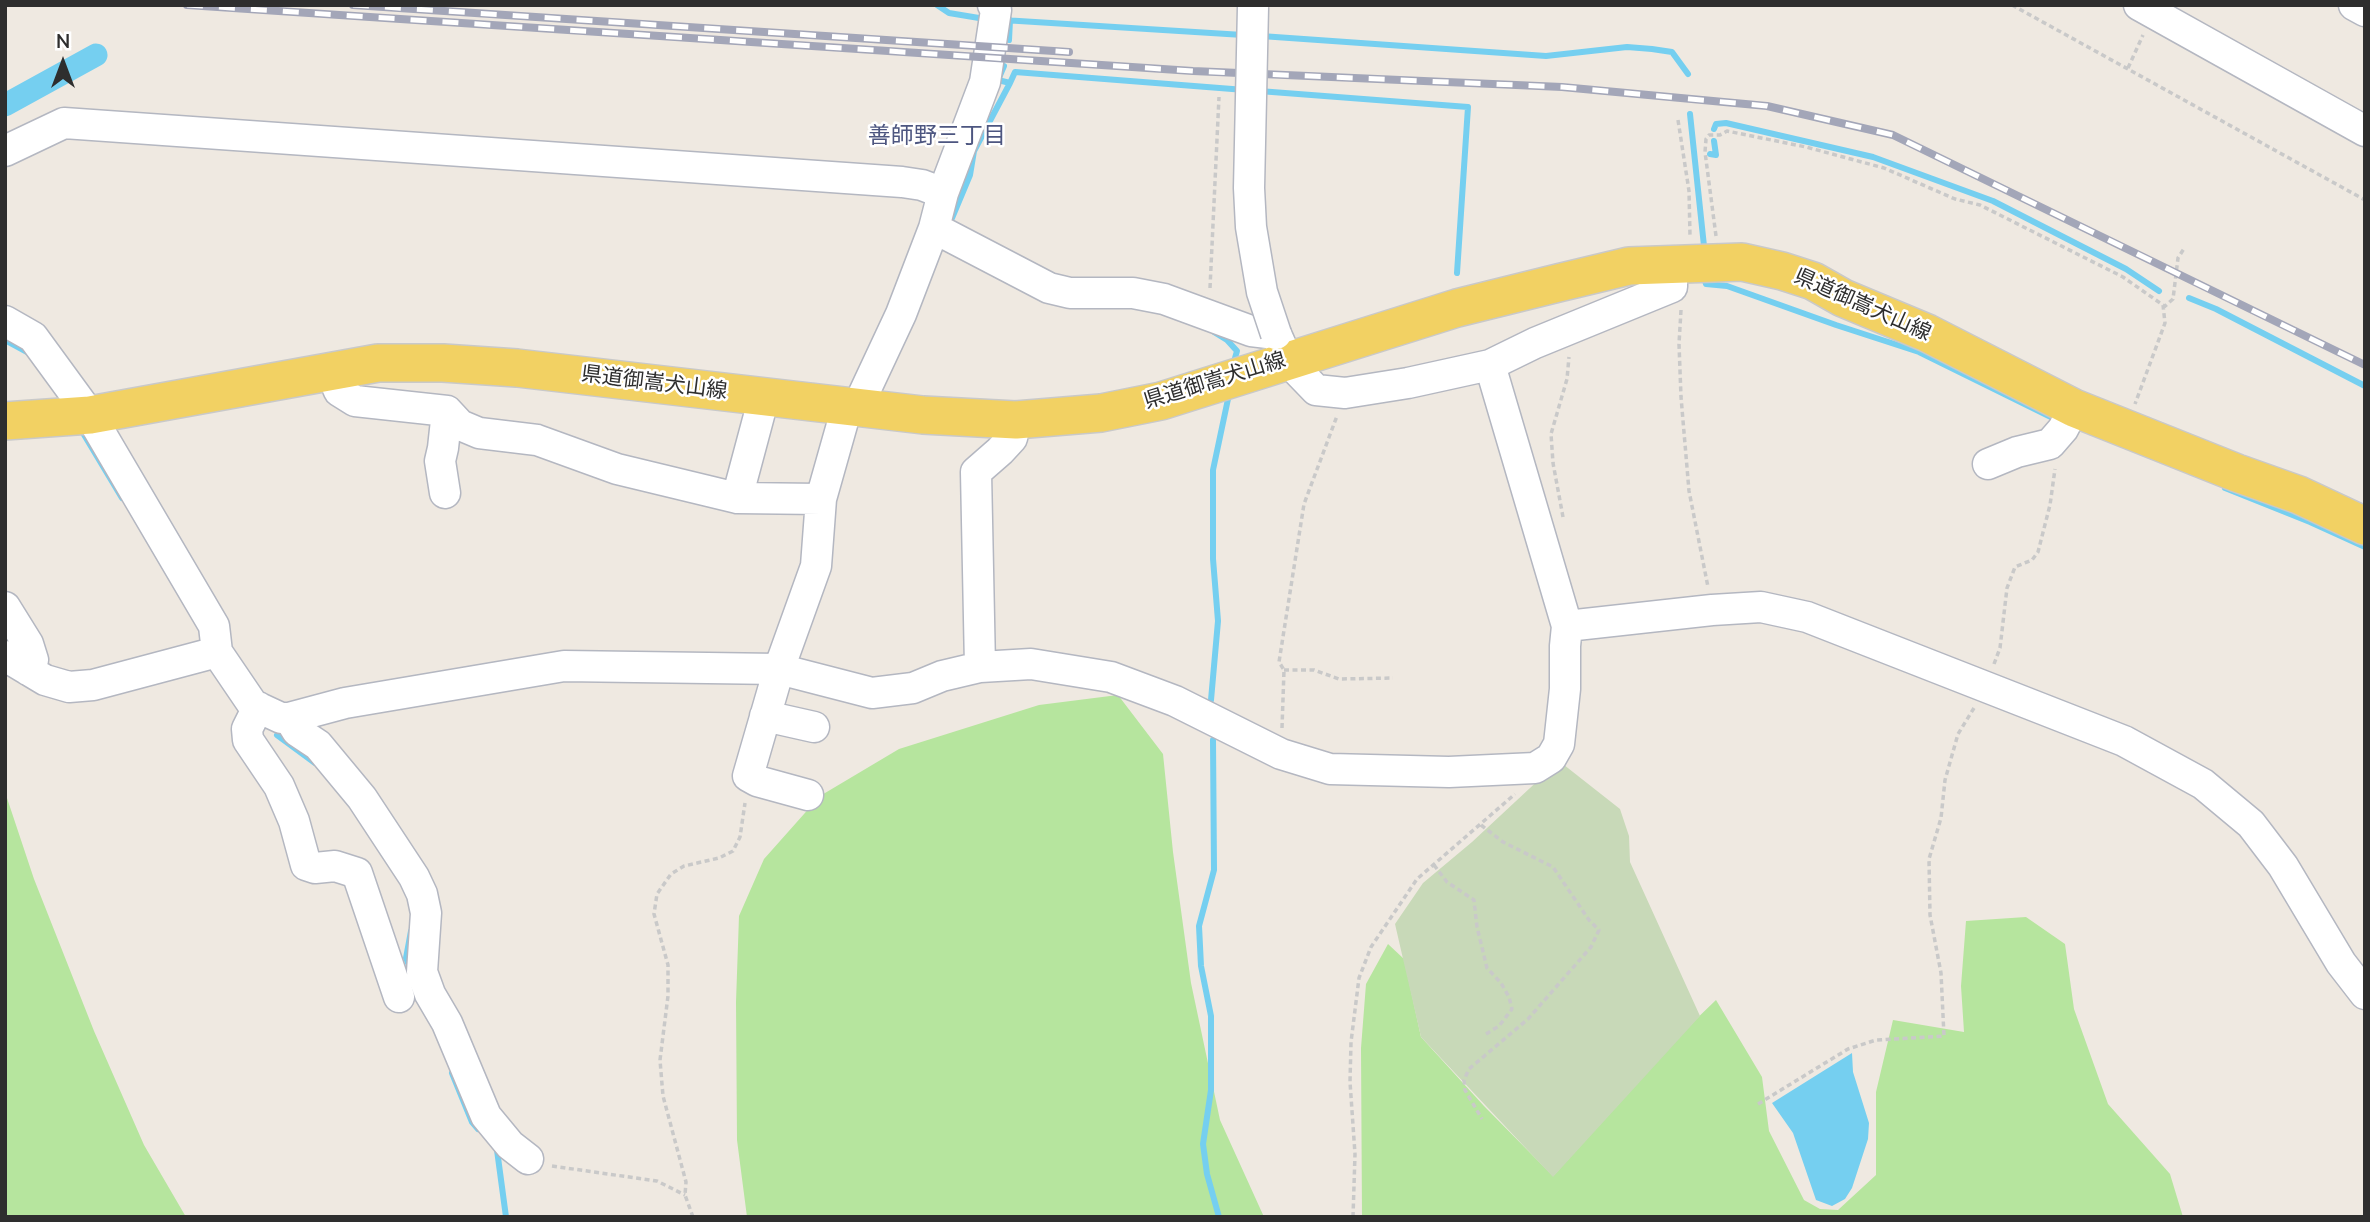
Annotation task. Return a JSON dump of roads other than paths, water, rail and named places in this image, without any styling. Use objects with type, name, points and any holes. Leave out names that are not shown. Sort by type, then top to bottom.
[{"type":"main road","name":"県道御嵩犬山線","points":[[5,422],[90,415],[379,362],[443,363],[517,369],[923,415],[1016,420],[1101,413],[1161,401],[1282,347],[1629,266],[1687,268],[1742,262],[1813,281],[1843,298],[1927,333],[2065,423],[2126,429],[2299,495],[2365,526]]},
{"type":"street","points":[[2354,5],[2365,11]]},
{"type":"street","points":[[1253,6],[1249,188],[1251,227],[1262,292],[1282,347],[1316,390],[1345,393],[1408,383],[1490,365],[1535,342],[1672,287],[1687,268]]},
{"type":"street","points":[[2149,14],[2365,131]]},
{"type":"street","points":[[808,795],[748,776],[779,669],[816,566],[821,499],[852,407],[901,314],[934,228],[943,193],[985,82],[994,16]]},
{"type":"street","points":[[5,151],[64,123],[902,182],[922,185],[943,193]]},
{"type":"street","points":[[934,228],[1049,288],[1070,293],[1133,293],[1164,299],[1251,331],[1282,347]]},
{"type":"street","points":[[5,321],[33,337],[90,415],[214,626],[217,652],[253,705],[281,718],[345,702],[564,666],[779,669],[872,693],[913,688],[942,676],[981,667],[1031,664],[1111,677],[1175,701],[1281,754],[1330,769],[1449,772],[1535,768],[1551,758],[1559,744],[1565,689],[1567,626],[1490,365]]},
{"type":"street","points":[[331,372],[339,391],[355,401],[447,411],[460,425],[479,433],[537,440],[617,469],[737,498],[821,499]]},
{"type":"street","points":[[737,498],[764,397]]},
{"type":"street","points":[[445,493],[440,461],[447,411]]},
{"type":"street","points":[[981,667],[976,472],[1012,438],[1016,420]]},
{"type":"street","points":[[1988,464],[2017,452],[2065,423]]},
{"type":"street","points":[[5,607],[28,644],[33,660],[17,663]]},
{"type":"street","points":[[1567,626],[1761,607],[1807,617],[2124,741],[2203,784],[2251,824],[2283,866],[2341,963],[2365,994]]},
{"type":"street","points":[[17,663],[45,680],[69,687],[93,685],[217,652]]},
{"type":"street","points":[[258,707],[247,729],[248,740],[279,786],[294,821],[306,865],[315,868],[335,866],[358,873],[399,997]]},
{"type":"street","points":[[765,716],[814,727]]},
{"type":"street","points":[[289,718],[297,731],[318,745],[362,798],[414,877],[422,894],[426,913],[421,959],[422,972],[430,994],[447,1023],[486,1116],[510,1145],[528,1159]]},
{"type":"water","points":[[1852,1053],[1853,1072],[1869,1123],[1868,1139],[1852,1188],[1845,1199],[1832,1206],[1816,1200],[1793,1133],[1772,1103]]},
{"type":"waterway","points":[[937,5],[949,13],[985,19]]},
{"type":"waterway","points":[[1003,20],[1243,35]]},
{"type":"waterway","points":[[1009,40],[1010,20]]},
{"type":"waterway","points":[[1261,36],[1546,56],[1627,47],[1652,49],[1672,52],[1688,74]]},
{"type":"waterway","points":[[5,105],[96,55]]},
{"type":"waterway","points":[[1004,66],[998,80],[1010,83],[1015,72],[1245,90]]},
{"type":"waterway","points":[[952,218],[970,175],[974,151],[1010,83]]},
{"type":"waterway","points":[[1259,91],[1468,107],[1457,273]]},
{"type":"waterway","points":[[1690,114],[1704,246]]},
{"type":"waterway","points":[[1714,129],[1716,124],[1726,123],[1873,157],[1993,201],[2126,269],[2159,291]]},
{"type":"waterway","points":[[1710,154],[1716,155],[1714,141]]},
{"type":"waterway","points":[[1704,278],[1706,284],[1727,286],[1919,352],[2059,421]]},
{"type":"waterway","points":[[2189,298],[2216,309],[2365,386]]},
{"type":"waterway","points":[[1214,332],[1227,340],[1237,351],[1235,358]]},
{"type":"waterway","points":[[5,340],[29,353]]},
{"type":"waterway","points":[[1211,700],[1218,621],[1213,559],[1213,470],[1228,399]]},
{"type":"waterway","points":[[83,433],[122,498]]},
{"type":"waterway","points":[[2225,488],[2365,547]]},
{"type":"waterway","points":[[277,735],[315,763]]},
{"type":"waterway","points":[[1213,740],[1214,870],[1199,926],[1201,966],[1211,1016],[1211,1090],[1203,1144],[1207,1174],[1219,1217]]},
{"type":"waterway","points":[[410,968],[406,958],[411,931]]},
{"type":"waterway","points":[[452,1073],[472,1122],[478,1129]]},
{"type":"waterway","points":[[497,1150],[506,1217]]},
{"type":"railway","points":[[187,5],[1193,71],[1562,87],[1767,106],[1893,135],[2365,365]]},
{"type":"railway","points":[[353,5],[1069,52]]},
{"type":"district","name":"善師野三丁目","points":[[937,137]]}]
